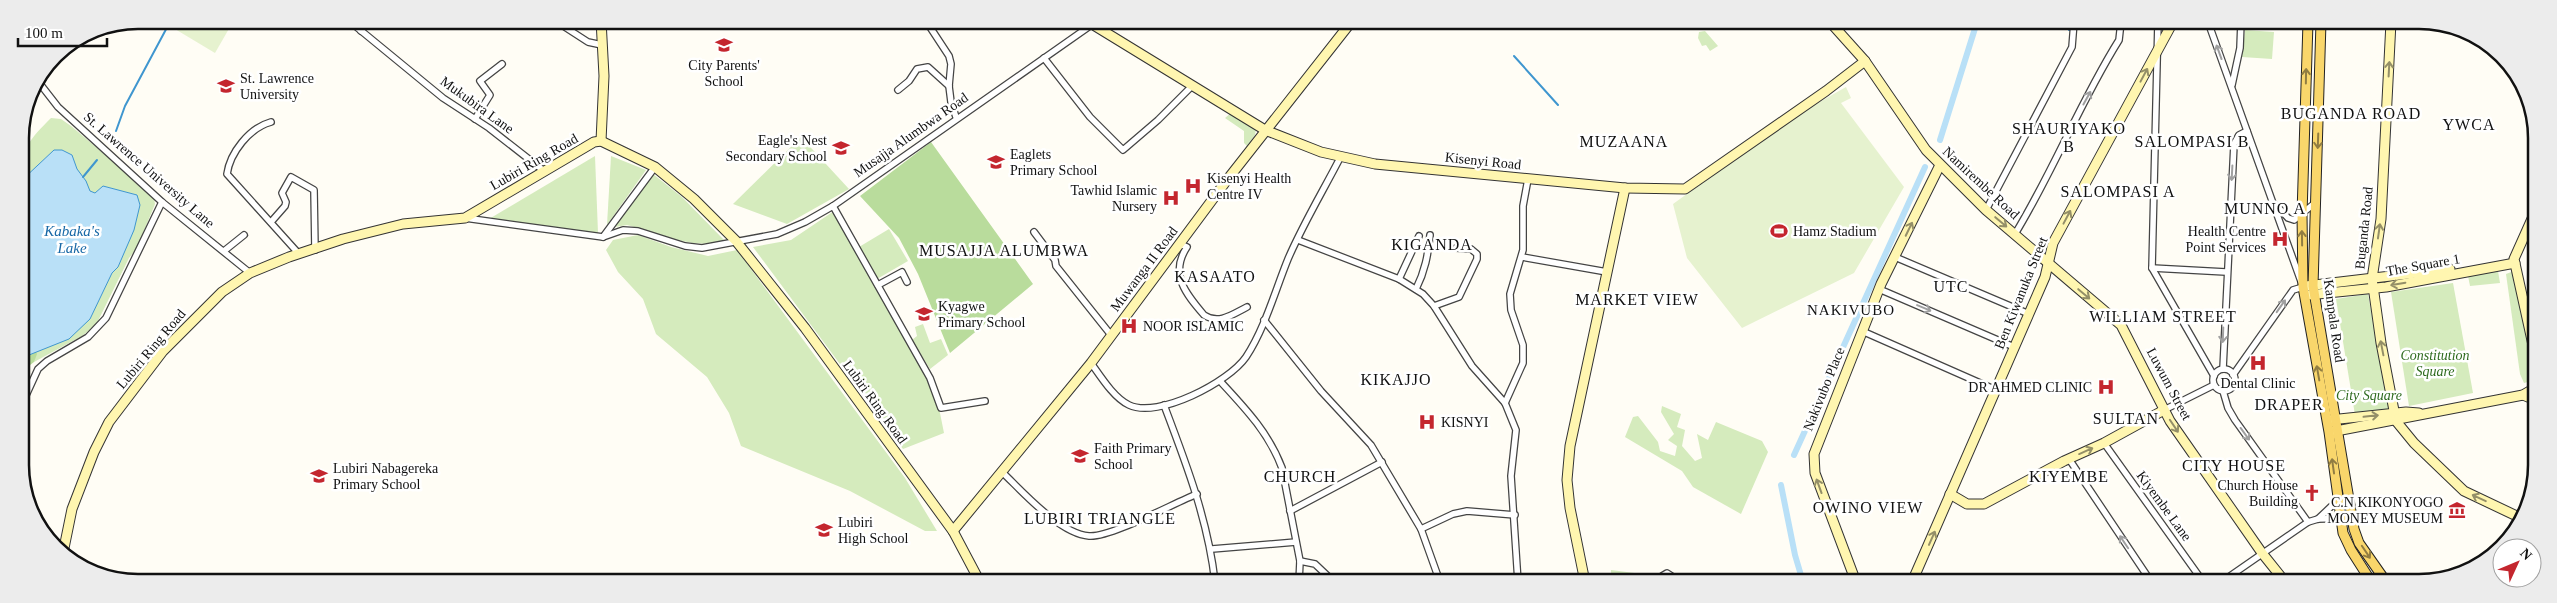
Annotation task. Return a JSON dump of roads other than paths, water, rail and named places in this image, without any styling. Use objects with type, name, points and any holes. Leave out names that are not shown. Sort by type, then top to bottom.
[{"type":"main road","points":[[601,29],[604,76],[601,142]]},
{"type":"main road","name":"Kisenyi Road","points":[[1102,29],[1189,89],[1295,144],[1340,158],[1384,165],[1625,188],[1685,189],[1826,92],[1865,61]]},
{"type":"main road","name":"Muwanga II Road","points":[[953,531],[1091,363],[1265,130],[1346,29]]},
{"type":"main road","name":"Namirembe Road","points":[[1836,29],[1865,61],[1926,150],[1986,210],[2048,262]]},
{"type":"main road","name":"Ben Kiwanuka Street","points":[[1915,574],[2045,277],[2053,243],[2169,29]]},
{"type":"main road","name":"Kampala Road","points":[[2320,29],[2314,290],[2331,420]]},
{"type":"main road","name":"Buganda Road","points":[[2391,29],[2381,219],[2372,283],[2395,417],[2405,433],[2464,491],[2516,516]]},
{"type":"main road","points":[[2307,30],[2313,40],[2320,34]]},
{"type":"main road","name":"Kampala Road","points":[[2307,30],[2302,214],[2304,291],[2351,518],[2360,543],[2381,574]]},
{"type":"main road","name":"Lubiri Ring Road","points":[[65,546],[72,509],[94,452],[109,422],[140,380],[182,330],[222,292],[250,273],[343,239],[403,224],[465,218],[594,142],[601,142],[655,167],[694,199],[732,242],[805,328],[953,531],[976,574]]},
{"type":"main road","name":"Nakivubo Place","points":[[1853,574],[1815,473],[1814,454],[1879,289],[1940,165]]},
{"type":"main road","points":[[1583,574],[1570,508],[1567,480],[1570,446],[1625,188]]},
{"type":"main road","points":[[2528,229],[2515,261],[2528,321]]},
{"type":"main road","name":"The Square 1","points":[[2304,291],[2372,283],[2515,261]]},
{"type":"main road","name":"Luwum Street","points":[[2048,262],[2121,325],[2164,410],[2262,553],[2279,574]]},
{"type":"main road","points":[[2334,431],[2395,417],[2523,395],[2528,392]]},
{"type":"main road","points":[[2523,395],[2528,397]]},
{"type":"main road","points":[[1950,494],[1967,504],[1984,504],[2164,410]]},
{"type":"main road","points":[[2331,420],[2395,417]]},
{"type":"main road","name":"Kampala Road","points":[[2334,431],[2341,520],[2347,542],[2367,574]]},
{"type":"street","name":"Mukubira Lane","points":[[359,29],[443,98],[475,119],[544,171]]},
{"type":"street","points":[[568,29],[588,42],[602,46]]},
{"type":"street","points":[[931,29],[951,64],[950,102],[956,117]]},
{"type":"street","name":"Musajja Alumbwa Road","points":[[603,237],[623,230],[638,231],[685,246],[702,248],[777,234],[805,222],[833,206],[1083,29]]},
{"type":"street","points":[[1986,210],[2073,42],[2074,29]]},
{"type":"street","points":[[2015,234],[2034,204],[2063,143],[2119,40],[2120,29]]},
{"type":"street","points":[[2158,29],[2152,268],[2214,376],[2214,385]]},
{"type":"street","points":[[2211,29],[2304,291],[2292,290],[2233,375],[2232,387],[2223,391]]},
{"type":"street","points":[[2232,88],[2240,48],[2241,29]]},
{"type":"street","points":[[1044,58],[1090,117],[1123,150],[1158,120],[1189,89]]},
{"type":"street","points":[[475,119],[490,95],[480,80],[502,64]]},
{"type":"street","points":[[898,90],[909,81],[916,69],[928,67],[949,86]]},
{"type":"street","name":"St. Lawrence University Lane","points":[[42,86],[58,107],[162,202],[250,273]]},
{"type":"street","points":[[271,122],[254,130],[241,145],[229,162],[227,174],[299,254]]},
{"type":"street","points":[[2223,369],[2226,272],[2234,144],[2239,135],[2247,131]]},
{"type":"street","points":[[1091,363],[1127,404],[1140,409],[1153,409],[1164,405],[1220,381],[1235,370],[1247,356],[1298,240],[1340,158]]},
{"type":"street","points":[[465,218],[603,237],[655,167]]},
{"type":"street","points":[[271,222],[285,206],[286,202],[282,193],[291,177],[310,186],[314,190],[315,198],[314,250]]},
{"type":"street","points":[[1505,403],[1523,362],[1523,345],[1510,302],[1511,285],[1522,257],[1524,235],[1523,206],[1528,179]]},
{"type":"street","points":[[29,389],[38,369],[47,361],[88,337],[106,318],[162,202]]},
{"type":"street","points":[[2274,203],[2290,220],[2294,220],[2315,203]]},
{"type":"street","points":[[833,206],[930,378],[941,408],[985,401]]},
{"type":"street","points":[[1034,232],[1055,260],[1056,266],[1111,336]]},
{"type":"street","points":[[224,251],[244,235]]},
{"type":"street","points":[[1416,289],[1424,269],[1430,235]]},
{"type":"street","points":[[1399,279],[1419,236]]},
{"type":"street","points":[[1298,240],[1399,279],[1416,289],[1434,306],[1472,366],[1505,403],[1516,430],[1511,476],[1518,574]]},
{"type":"street","points":[[1180,244],[1187,247],[1179,266],[1181,285],[1204,315],[1221,320],[1247,307]]},
{"type":"street","points":[[1434,306],[1460,297],[1477,258],[1471,249],[1456,248]]},
{"type":"street","points":[[1522,257],[1607,272]]},
{"type":"street","points":[[1895,257],[2029,314]]},
{"type":"street","points":[[2152,268],[2226,272]]},
{"type":"street","points":[[878,285],[902,272],[907,282]]},
{"type":"street","points":[[1879,289],[2014,347]]},
{"type":"street","points":[[1264,320],[1321,391],[1358,430],[1382,462],[1421,529],[1437,574]]},
{"type":"street","points":[[1862,331],[1996,390]]},
{"type":"street","points":[[2214,376],[2223,369]]},
{"type":"street","points":[[2223,369],[2233,375]]},
{"type":"street","points":[[1220,381],[1260,426],[1271,443],[1282,468],[1300,561],[1299,574]]},
{"type":"street","points":[[2164,410],[2214,385]]},
{"type":"street","points":[[2214,385],[2223,391],[2232,414],[2308,522]]},
{"type":"street","points":[[1164,405],[1197,494],[1212,550],[1214,574]]},
{"type":"street","name":"Kiyembe Lane","points":[[2104,443],[2198,574]]},
{"type":"street","points":[[2069,459],[2147,574]]},
{"type":"street","points":[[1290,511],[1382,462]]},
{"type":"street","points":[[1002,473],[1048,514],[1065,526],[1089,536],[1100,535],[1116,529],[1197,494]]},
{"type":"street","points":[[2318,519],[2338,500],[2348,497]]},
{"type":"street","points":[[1421,529],[1453,514],[1467,511],[1515,515]]},
{"type":"street","points":[[2233,574],[2308,522],[2318,519],[2341,520],[2351,518]]},
{"type":"street","points":[[1212,550],[1296,542]]},
{"type":"street","points":[[1300,561],[1315,564],[1326,574]]},
{"type":"water","name":"Kabaka's Lake","points":[[54,150],[62,150],[72,155],[77,169],[86,181],[90,191],[95,193],[103,186],[137,195],[140,205],[134,230],[118,267],[112,273],[90,319],[69,339],[29,355],[29,173]]},
{"type":"waterway","points":[[116,131],[125,106],[166,29]]},
{"type":"waterway","points":[[1940,140],[1975,29]]},
{"type":"waterway","points":[[1514,56],[1558,105]]},
{"type":"waterway","points":[[83,177],[97,160]]},
{"type":"waterway","points":[[1794,455],[1925,167]]},
{"type":"waterway","points":[[1781,485],[1801,574]]},
{"type":"place","name":"City Parents' School","points":[[724,45]]},
{"type":"place","name":"St. Lawrence University","points":[[226,86]]},
{"type":"place","name":"Eagle's Nest Secondary School","points":[[841,148]]},
{"type":"place","name":"Eaglets Primary School","points":[[996,162]]},
{"type":"place","name":"Kisenyi Health Centre IV","points":[[1193,186]]},
{"type":"place","name":"Tawhid Islamic Nursery","points":[[1171,198]]},
{"type":"place","name":"Hamz Stadium","points":[[1779,231]]},
{"type":"place","name":"Health Centre Point Services","points":[[2280,239]]},
{"type":"place","name":"Kyagwe Primary School","points":[[924,314]]},
{"type":"place","name":"NOOR ISLAMIC","points":[[1129,326]]},
{"type":"place","name":"Dental Clinic","points":[[2258,363]]},
{"type":"place","name":"DR AHMED CLINIC","points":[[2106,387]]},
{"type":"place","name":"KISNYI","points":[[1427,422]]},
{"type":"place","name":"Faith Primary School","points":[[1080,456]]},
{"type":"place","name":"Lubiri Nabagereka Primary School","points":[[319,476]]},
{"type":"place","name":"Church House Building","points":[[2312,493]]},
{"type":"place","name":"C.N KIKONYOGO MONEY MUSEUM","points":[[2457,510]]},
{"type":"place","name":"Lubiri High School","points":[[824,530]]},
{"type":"district","name":"BUGANDA ROAD","points":[[2351,113]]},
{"type":"district","name":"YWCA","points":[[2469,124]]},
{"type":"district","name":"SHAURIYAKO B","points":[[2069,137]]},
{"type":"district","name":"MUZAANA","points":[[1624,141]]},
{"type":"district","name":"SALOMPASI B","points":[[2192,141]]},
{"type":"district","name":"SALOMPASI A","points":[[2118,191]]},
{"type":"district","name":"MUNNO A","points":[[2265,208]]},
{"type":"district","name":"KIGANDA","points":[[1432,244]]},
{"type":"district","name":"MUSAJJA ALUMBWA","points":[[1004,250]]},
{"type":"district","name":"KASAATO","points":[[1215,276]]},
{"type":"district","name":"UTC","points":[[1951,286]]},
{"type":"district","name":"MARKET VIEW","points":[[1637,299]]},
{"type":"district","name":"NAKIVUBO","points":[[1851,310]]},
{"type":"district","name":"WILLIAM STREET","points":[[2163,316]]},
{"type":"district","name":"KIKAJJO","points":[[1396,379]]},
{"type":"district","name":"DRAPER","points":[[2289,404]]},
{"type":"district","name":"SULTAN","points":[[2126,418]]},
{"type":"district","name":"CITY HOUSE","points":[[2234,465]]},
{"type":"district","name":"CHURCH","points":[[1300,476]]},
{"type":"district","name":"KIYEMBE","points":[[2069,476]]},
{"type":"district","name":"OWINO VIEW","points":[[1868,507]]},
{"type":"district","name":"LUBIRI TRIANGLE","points":[[1100,518]]},
{"type":"park label","name":"Constitution Square","points":[[2435,364]]},
{"type":"park label","name":"City Square","points":[[2369,395]]}]
